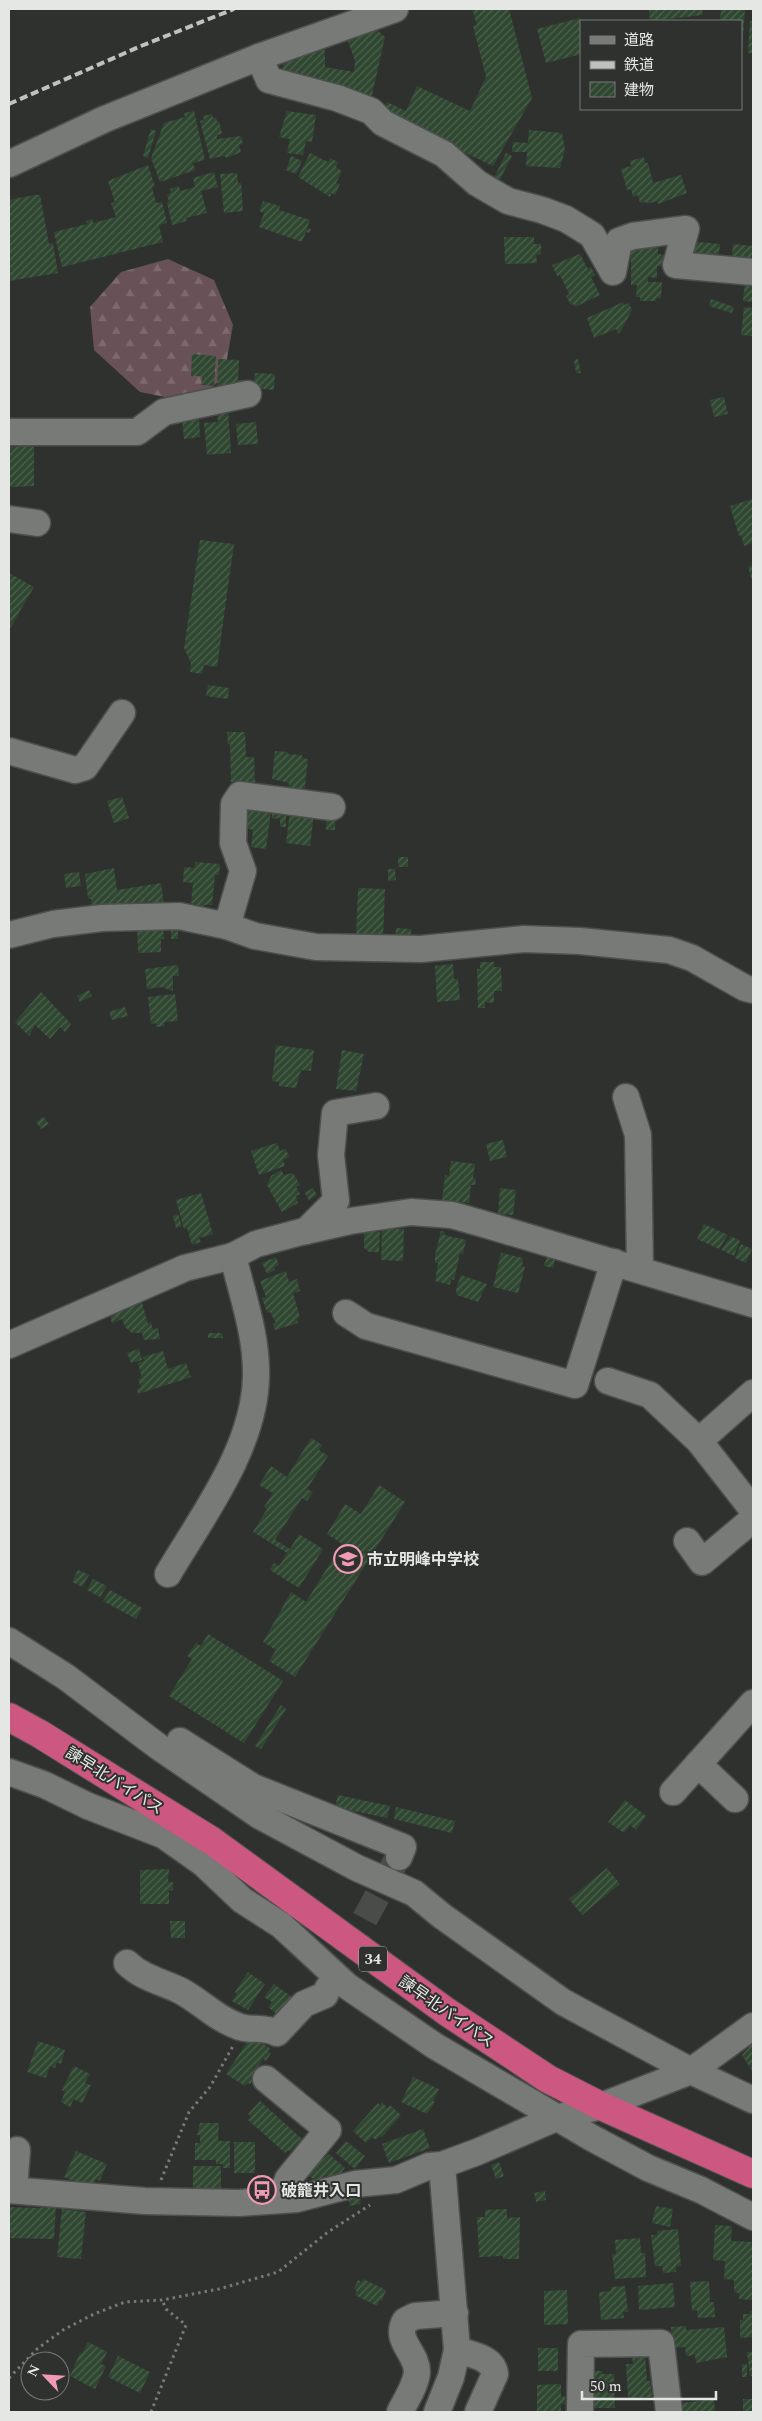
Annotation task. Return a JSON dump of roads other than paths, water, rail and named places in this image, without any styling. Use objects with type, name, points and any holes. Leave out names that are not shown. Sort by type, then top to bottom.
[{"type":"highway","name":"諫早北バイパス","points":[[9,1717],[40,1734],[212,1841],[446,2012],[548,2079],[601,2106],[753,2174]]},
{"type":"street","points":[[9,164],[106,119],[259,57],[395,9]]},
{"type":"street","points":[[259,57],[269,80],[338,98],[371,111],[383,123],[444,154],[477,183],[508,201],[566,219],[592,235],[613,272],[619,241],[632,236],[686,229],[676,265],[753,272]]},
{"type":"street","points":[[9,432],[137,432],[164,412],[248,394]]},
{"type":"street","points":[[9,519],[37,523]]},
{"type":"street","points":[[9,751],[75,770],[86,767],[122,713]]},
{"type":"street","points":[[227,926],[243,871],[233,843],[234,804],[240,796],[332,807]]},
{"type":"street","points":[[9,935],[53,924],[143,916],[179,916],[227,926],[255,936],[316,947],[421,949],[524,939],[638,945],[669,950],[692,958],[745,988],[753,990]]},
{"type":"street","points":[[626,1097],[638,1135],[640,1270]]},
{"type":"street","points":[[306,1231],[336,1201],[331,1155],[335,1113],[376,1106]]},
{"type":"street","points":[[9,1345],[185,1268],[233,1256],[256,1244],[306,1231],[411,1212],[452,1215],[753,1304]]},
{"type":"street","points":[[168,1574],[240,1450],[251,1419],[256,1375],[252,1338],[233,1256]]},
{"type":"street","points":[[346,1313],[366,1326],[575,1385],[614,1262]]},
{"type":"street","points":[[608,1381],[650,1395],[699,1441],[753,1510]]},
{"type":"street","points":[[699,1441],[753,1394]]},
{"type":"street","points":[[687,1542],[702,1562],[753,1519]]},
{"type":"street","points":[[9,1641],[66,1677],[138,1731],[260,1816],[357,1868],[414,1893],[442,1916],[563,2002],[691,2071],[753,2100]]},
{"type":"street","points":[[673,1792],[753,1703]]},
{"type":"street","points":[[138,1731],[152,1726],[253,1786],[403,1848],[399,1857]]},
{"type":"street","points":[[698,1764],[736,1800]]},
{"type":"street","points":[[9,1772],[45,1785],[88,1806],[163,1836],[204,1864],[242,1900],[281,1925],[347,1986],[435,2046],[556,2118],[648,2168],[701,2190],[753,2217]]},
{"type":"street","points":[[127,1963],[135,1971],[182,1992],[214,2016],[244,2028],[266,2028],[277,2033],[304,2004],[324,1995],[328,1988]]},
{"type":"street","points":[[17,2150],[11,2190],[152,2202],[239,2203],[298,2199],[355,2184],[396,2180],[429,2166],[442,2165],[477,2152],[556,2118],[601,2106],[691,2071],[753,2026]]},
{"type":"street","points":[[266,2080],[328,2130],[288,2179],[280,2200]]},
{"type":"street","points":[[438,2412],[451,2377],[457,2350],[442,2165]]},
{"type":"street","points":[[400,2412],[417,2374],[414,2359],[402,2338],[401,2331],[405,2321],[415,2316],[455,2313]]},
{"type":"street","points":[[580,2412],[581,2344],[661,2343],[669,2412]]},
{"type":"street","points":[[457,2350],[490,2362],[495,2369],[496,2374],[478,2412]]},
{"type":"tunnel","points":[[328,1988],[396,1861]]},
{"type":"railway","points":[[9,104],[141,46],[234,9]]},
{"type":"place","name":"市立明峰中学校","points":[[348,1559]]},
{"type":"place","name":"破籠井入口","points":[[262,2190]]}]
